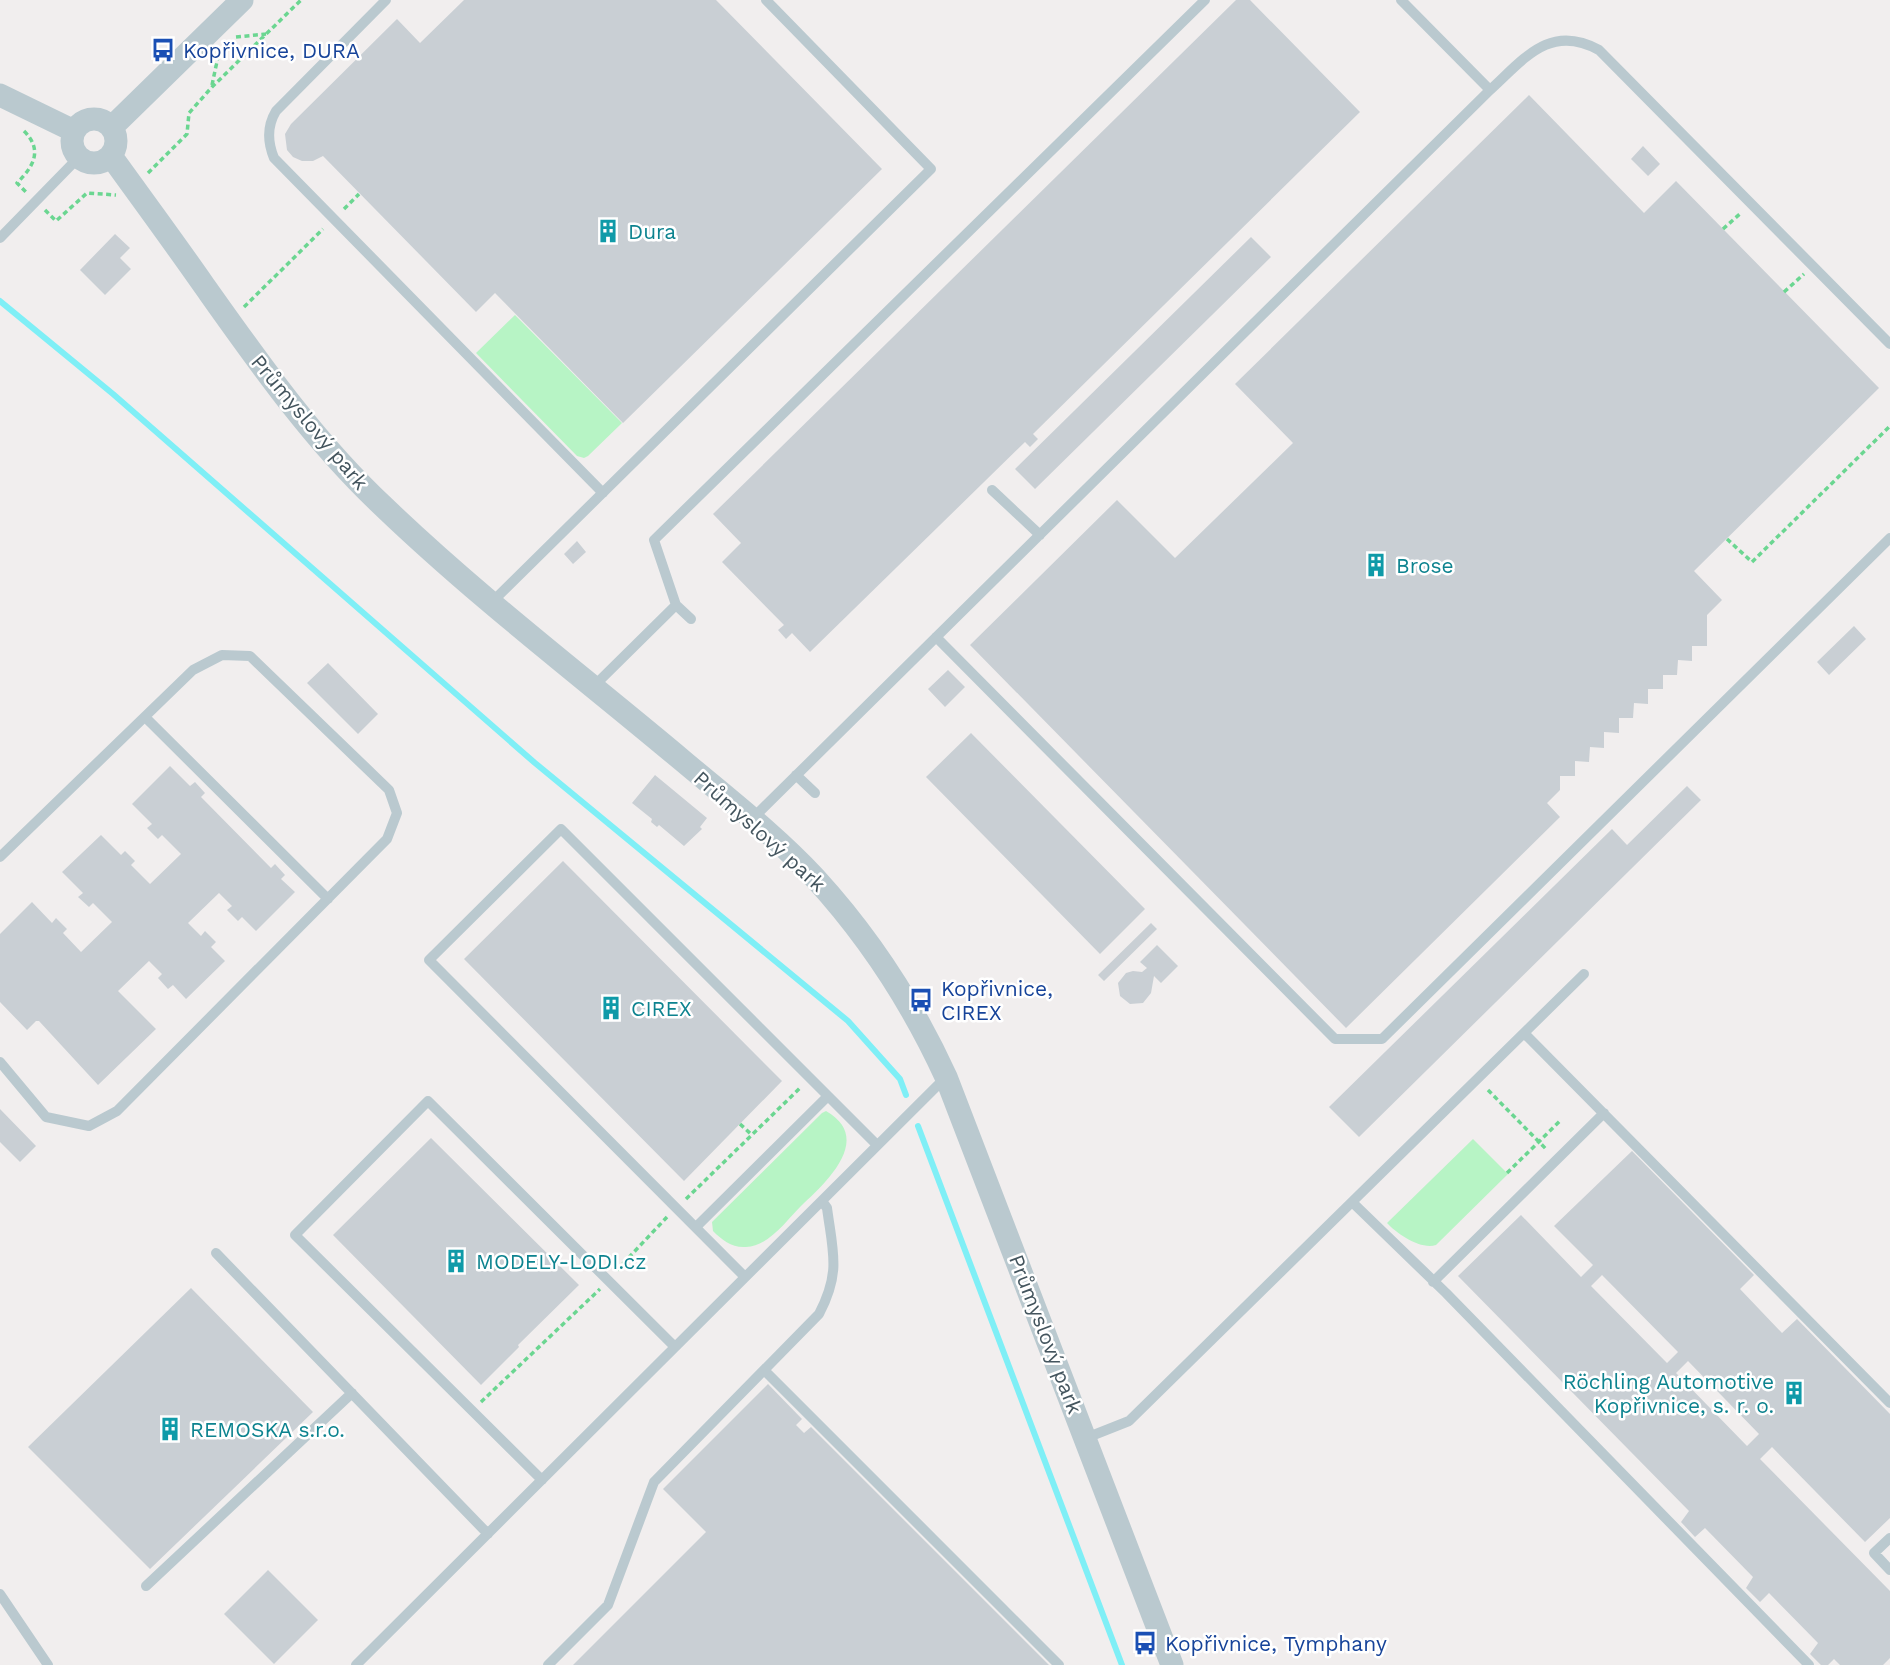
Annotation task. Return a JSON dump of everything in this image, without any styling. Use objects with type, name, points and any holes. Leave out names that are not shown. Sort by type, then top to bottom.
[{"type":"street","points":[[112,127],[242,0]]},
{"type":"street","points":[[0,95],[74,131]]},
{"type":"street","points":[[92,118],[107,122],[112,127],[117,142],[111,156],[92,163],[79,157],[72,145],[74,131],[78,125],[92,118]]},
{"type":"street","name":"Průmyslový park","points":[[111,156],[246,346],[288,402],[334,456],[384,507],[492,603],[752,819],[813,875],[840,906],[908,1004],[946,1077],[1172,1665]]},
{"type":"lane","points":[[386,0],[280,106],[270,124],[269,148],[274,158],[332,220],[603,493]]},
{"type":"lane","points":[[492,603],[931,169],[766,0]]},
{"type":"lane","points":[[691,619],[676,605],[654,540],[1205,0]]},
{"type":"lane","points":[[1401,0],[1490,90]]},
{"type":"lane","points":[[752,819],[1490,90],[1529,55],[1548,43],[1567,39],[1584,42],[1599,50],[1890,344]]},
{"type":"lane","points":[[0,238],[79,157]]},
{"type":"lane","points":[[992,490],[1040,535]]},
{"type":"lane","points":[[936,637],[1335,1039],[1382,1039],[1890,538]]},
{"type":"lane","points":[[594,686],[676,605]]},
{"type":"lane","points":[[0,857],[193,670],[222,656],[250,656],[389,790],[397,813],[387,839],[117,1111],[89,1126],[46,1117],[0,1062]]},
{"type":"lane","points":[[145,717],[328,899]]},
{"type":"lane","points":[[796,775],[815,793]]},
{"type":"lane","points":[[745,1277],[429,960],[561,829],[877,1145]]},
{"type":"lane","points":[[1086,1438],[1129,1421],[1584,974]]},
{"type":"lane","points":[[1524,1033],[1890,1403]]},
{"type":"lane","points":[[356,1665],[946,1077]]},
{"type":"lane","points":[[696,1227],[828,1096]]},
{"type":"lane","points":[[542,1480],[295,1235],[428,1101],[675,1346]]},
{"type":"lane","points":[[1433,1282],[1604,1113]]},
{"type":"lane","points":[[548,1665],[608,1605],[654,1482],[819,1314],[830,1293],[835,1271],[827,1208],[821,1201]]},
{"type":"lane","points":[[1352,1202],[1809,1665]]},
{"type":"lane","points":[[216,1254],[488,1534]]},
{"type":"lane","points":[[764,1370],[1059,1665]]},
{"type":"lane","points":[[146,1586],[352,1393]]},
{"type":"lane","points":[[1890,1538],[1874,1553],[1890,1570]]},
{"type":"lane","points":[[0,1594],[48,1665]]},
{"type":"path","points":[[145,175],[187,134],[189,113],[212,87],[301,0]]},
{"type":"path","points":[[231,37],[267,34]]},
{"type":"path","points":[[212,87],[220,49]]},
{"type":"path","points":[[240,311],[359,194]]},
{"type":"path","points":[[1723,229],[1744,210]]},
{"type":"path","points":[[1784,292],[1806,272]]},
{"type":"path","points":[[1727,539],[1752,562],[1890,426]]},
{"type":"path","points":[[686,1199],[801,1087]]},
{"type":"path","points":[[1486,1088],[1557,1160]]},
{"type":"path","points":[[1507,1173],[1561,1120]]},
{"type":"path","points":[[740,1124],[751,1135]]},
{"type":"path","points":[[616,1272],[669,1216]]},
{"type":"path","points":[[472,1411],[602,1286]]},
{"type":"green space","points":[[515,315],[622,423],[584,458],[577,456],[476,353]]},
{"type":"green space","points":[[826,1111],[840,1122],[846,1135],[846,1148],[832,1174],[821,1186],[770,1238],[754,1246],[732,1245],[713,1231],[712,1222]]},
{"type":"green space","points":[[1473,1139],[1508,1174],[1436,1245],[1417,1243],[1391,1227],[1387,1223]]},
{"type":"building","name":"Dura","points":[[464,0],[716,0],[882,169],[623,423],[495,293],[476,312],[323,156],[313,161],[302,161],[287,150],[285,134],[291,124],[397,19],[420,43]]},
{"type":"building","points":[[1236,0],[1250,0],[1360,112],[1033,434],[1038,439],[1030,447],[1025,442],[810,652],[792,633],[786,639],[778,630],[784,625],[722,562],[741,543],[713,514]]},
{"type":"building","name":"Brose","points":[[1529,95],[1644,213],[1676,181],[1879,388],[1694,571],[1722,600],[1707,615],[1707,646],[1692,646],[1692,661],[1678,660],[1677,675],[1663,675],[1663,689],[1648,689],[1648,704],[1634,703],[1633,718],[1619,718],[1619,733],[1604,732],[1604,748],[1590,747],[1589,762],[1575,761],[1575,776],[1560,776],[1560,790],[1547,803],[1560,817],[1346,1028],[970,645],[1117,500],[1175,558],[1293,443],[1235,384]]},
{"type":"building","points":[[1643,146],[1660,164],[1648,176],[1631,159]]},
{"type":"building","points":[[115,234],[130,248],[120,258],[131,269],[105,295],[80,270]]},
{"type":"building","points":[[1251,237],[1271,257],[1035,489],[1015,469]]},
{"type":"building","points":[[577,541],[586,552],[573,564],[564,554]]},
{"type":"building","points":[[1854,626],[1866,639],[1829,675],[1817,662]]},
{"type":"building","points":[[328,663],[378,714],[358,734],[307,683]]},
{"type":"building","points":[[948,670],[965,687],[945,707],[928,689]]},
{"type":"building","points":[[971,733],[1145,909],[1100,954],[926,777]]},
{"type":"building","points":[[170,766],[190,786],[195,782],[205,793],[201,797],[271,868],[275,864],[285,875],[281,879],[295,892],[256,931],[242,917],[238,921],[227,910],[232,906],[219,893],[188,923],[201,936],[205,931],[216,942],[211,947],[225,961],[186,999],[173,985],[168,989],[158,978],[162,974],[149,961],[118,991],[156,1029],[98,1085],[39,1021],[27,1030],[0,1002],[0,934],[32,902],[52,923],[56,918],[67,929],[63,933],[81,952],[112,922],[93,903],[89,907],[78,897],[83,893],[62,872],[101,835],[121,855],[125,851],[135,861],[131,865],[150,884],[181,854],[162,835],[158,839],[147,828],[152,824],[132,804]]},
{"type":"building","points":[[655,775],[707,818],[700,827],[702,829],[684,846],[659,825],[657,827],[651,822],[652,819],[632,803]]},
{"type":"building","points":[[1687,786],[1701,800],[1359,1137],[1329,1107],[1612,829],[1627,845]]},
{"type":"building","name":"CIREX","points":[[563,861],[782,1081],[684,1181],[464,959]]},
{"type":"building","points":[[1151,923],[1157,929],[1104,981],[1098,975]]},
{"type":"building","points":[[1157,945],[1178,966],[1161,983],[1154,976],[1151,993],[1143,1003],[1130,1004],[1120,996],[1118,983],[1126,973],[1142,972],[1147,968],[1140,962]]},
{"type":"building","points":[[0,1109],[36,1146],[20,1162],[0,1142]]},
{"type":"building","name":"MODELY-LODI.cz","points":[[431,1138],[579,1285],[481,1385],[333,1235]]},
{"type":"building","name":"Röchling Automotive Kopřivnice, s. r. o.","points":[[1632,1151],[1754,1275],[1740,1289],[1782,1333],[1797,1319],[1890,1414],[1890,1518],[1865,1542],[1772,1447],[1760,1459],[1890,1591],[1890,1658],[1883,1665],[1840,1665],[1834,1659],[1828,1665],[1821,1665],[1810,1654],[1818,1643],[1769,1593],[1760,1602],[1746,1588],[1753,1577],[1705,1528],[1695,1537],[1681,1522],[1689,1511],[1458,1276],[1521,1215],[1581,1277],[1593,1265],[1554,1226]],"holes":[[[1602,1275],[1678,1352],[1667,1363],[1591,1286]],[[1688,1361],[1759,1434],[1747,1446],[1676,1373]]]},
{"type":"building","name":"REMOSKA s.r.o.","points":[[191,1288],[313,1412],[150,1569],[28,1447]]},
{"type":"building","points":[[768,1384],[802,1419],[796,1425],[804,1433],[811,1427],[1049,1665],[573,1665],[706,1532],[663,1489]]},
{"type":"building","points":[[268,1570],[318,1620],[274,1664],[224,1614]]},
{"type":"waterway","points":[[0,301],[113,394],[535,763],[848,1021],[900,1079],[906,1095]]},
{"type":"waterway","points":[[918,1126],[1122,1665]]},
{"type":"place","name":"Kopřivnice, DURA","points":[[163,50]]},
{"type":"place","name":"Dura","points":[[608,231]]},
{"type":"place","name":"Brose","points":[[1376,565]]},
{"type":"place","name":"Kopřivnice, CIREX","points":[[921,1000]]},
{"type":"place","name":"CIREX","points":[[611,1008]]},
{"type":"place","name":"MODELY-LODI.cz","points":[[456,1261]]},
{"type":"place","name":"Röchling Automotive Kopřivnice, s. r. o.","points":[[1794,1393]]},
{"type":"place","name":"REMOSKA s.r.o.","points":[[170,1429]]},
{"type":"place","name":"Kopřivnice, Tymphany","points":[[1145,1643]]}]
